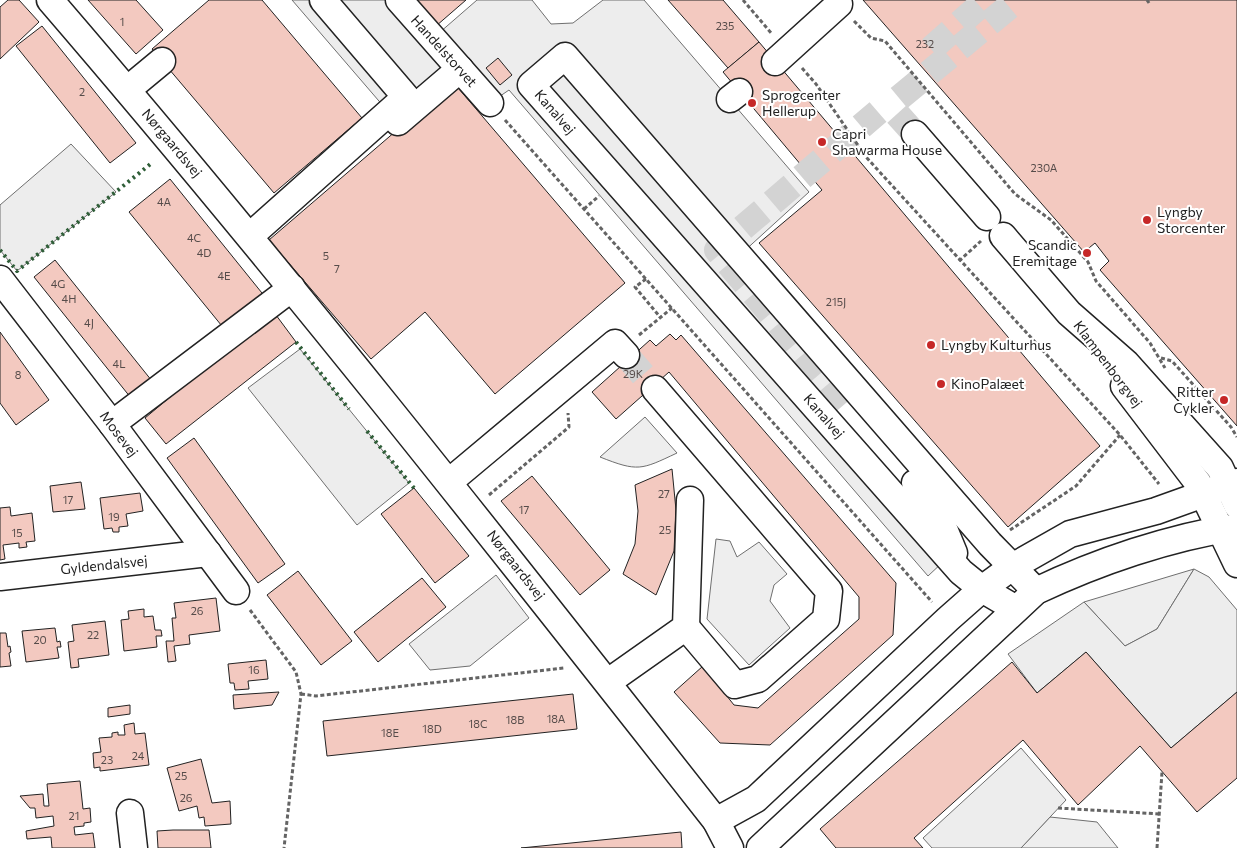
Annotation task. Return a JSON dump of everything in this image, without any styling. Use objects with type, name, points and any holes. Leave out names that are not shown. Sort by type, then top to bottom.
[{"type":"street","name":"Nørgaardsvej","points":[[50,0],[250,236],[472,509],[716,821],[730,848]]},
{"type":"street","points":[[250,236],[406,96],[324,0]]},
{"type":"street","name":"Handelstorvet","points":[[399,0],[490,103]]},
{"type":"street","points":[[782,57],[839,4]]},
{"type":"street","name":"Kanalvej","points":[[1016,609],[982,589],[961,572],[531,85],[564,56],[990,544],[1036,591]]},
{"type":"street","points":[[127,90],[162,61]]},
{"type":"street","points":[[397,122],[460,69]]},
{"type":"street","points":[[915,134],[1069,313]]},
{"type":"street","name":"Mosevej","points":[[0,279],[112,424],[236,591]]},
{"type":"street","points":[[112,424],[292,288]]},
{"type":"street","name":"Klampenborgvej","points":[[1069,313],[1089,344],[1183,460],[1203,493],[1233,510]]},
{"type":"street","name":"Klampenborgvej","points":[[1069,313],[1126,363],[1220,468],[1233,510]]},
{"type":"street","points":[[450,482],[615,343],[626,354]]},
{"type":"street","points":[[655,389],[829,591],[826,619],[758,679],[735,685],[686,627],[690,500]]},
{"type":"street","points":[[846,403],[935,507],[961,572]]},
{"type":"street","points":[[716,821],[756,799],[948,619],[1012,566],[1070,534],[1156,511],[1203,493],[1233,510]]},
{"type":"street","points":[[1233,510],[1236,562]]},
{"type":"street","points":[[770,842],[1036,591],[1087,567],[1233,510]]},
{"type":"street","name":"Gyldendalsvej","points":[[0,577],[208,554]]},
{"type":"street","points":[[601,674],[686,627]]},
{"type":"street","points":[[693,792],[736,797],[768,788]]},
{"type":"street","points":[[130,813],[134,848]]},
{"type":"path","points":[[743,0],[782,57],[816,84],[866,157],[1120,435],[1154,478]]},
{"type":"path","points":[[839,4],[871,38],[885,41],[1016,194],[1051,220],[1088,262],[1096,281],[1160,358],[1168,374]]},
{"type":"path","points":[[490,103],[948,619]]},
{"type":"path","points":[[584,209],[603,193]]},
{"type":"path","points":[[959,261],[973,248]]},
{"type":"path","points":[[646,279],[635,287],[660,317],[672,308]]},
{"type":"path","points":[[1160,358],[1172,361],[1231,427],[1237,437]]},
{"type":"path","points":[[472,509],[569,427],[568,383]]},
{"type":"path","points":[[990,544],[1076,486],[1120,435]]},
{"type":"path","points":[[236,591],[296,672],[301,694],[284,848]]},
{"type":"path","points":[[301,694],[316,696],[601,674]]},
{"type":"path","points":[[1157,848],[1162,772]]},
{"type":"path","points":[[1058,808],[1160,814]]},
{"type":"shaded area","points":[[292,0],[409,0],[439,33],[477,0],[532,0],[551,24],[573,23],[603,0],[644,0],[809,192],[741,254],[855,382],[830,404],[944,561],[928,576],[509,90],[490,103],[460,69],[397,122]]},
{"type":"shaded area","points":[[71,144],[116,192],[17,271],[0,250],[0,205]]},
{"type":"shaded area","points":[[300,349],[409,483],[357,525],[248,388]]},
{"type":"shaded area","points":[[645,417],[677,453],[647,466],[639,467],[623,465],[600,457]]},
{"type":"shaded area","points":[[716,539],[730,541],[737,557],[759,542],[787,574],[774,585],[770,601],[790,628],[749,665],[707,619]]},
{"type":"shaded area","points":[[1194,569],[1157,629],[1125,646],[1084,602]]},
{"type":"shaded area","points":[[1194,569],[1209,577],[1237,610],[1237,692],[1171,748],[1086,652],[1037,693],[1008,654],[1084,602],[1125,646],[1157,629]]},
{"type":"shaded area","points":[[496,575],[529,618],[470,666],[430,670],[409,644]]},
{"type":"shaded area","points":[[1021,748],[1066,800],[1021,848],[932,848],[923,838]]},
{"type":"shaded area","points":[[1050,817],[1097,822],[1118,848],[1021,848]]},
{"type":"building","points":[[8,0],[19,0],[39,22],[0,59],[0,7]]},
{"type":"building","points":[[88,0],[136,0],[163,30],[136,54]]},
{"type":"building","points":[[209,0],[262,0],[362,118],[274,193],[152,49]]},
{"type":"building","points":[[414,0],[466,0],[436,26]]},
{"type":"building","points":[[668,0],[723,0],[759,42],[728,68]]},
{"type":"building","name":"Lyngby Storcenter","points":[[863,0],[1237,0],[1237,426],[1100,270],[1109,261],[1095,243],[1084,252]]},
{"type":"building","points":[[42,26],[136,143],[110,163],[16,46]]},
{"type":"building","name":"Lyngby Kulturhus","points":[[759,42],[1100,446],[1008,527],[759,243],[822,190],[723,72]]},
{"type":"building","points":[[498,58],[512,75],[500,85],[486,68]]},
{"type":"building","points":[[453,82],[625,283],[495,394],[425,312],[371,359],[269,240]]},
{"type":"building","points":[[170,179],[266,298],[226,331],[129,212]]},
{"type":"building","points":[[55,260],[152,381],[131,398],[34,277]]},
{"type":"building","points":[[273,311],[296,342],[166,444],[145,418]]},
{"type":"building","points":[[0,332],[49,400],[16,425],[0,403]]},
{"type":"building","points":[[670,334],[676,340],[681,335],[896,583],[893,635],[770,745],[720,743],[674,692],[703,666],[734,705],[758,708],[859,619],[859,597],[669,372],[616,419],[592,392],[650,340],[656,346]]},
{"type":"building","points":[[194,438],[285,564],[258,583],[167,458]]},
{"type":"building","points":[[672,469],[676,510],[674,551],[656,595],[623,574],[635,544],[638,511],[635,485]]},
{"type":"building","points":[[532,476],[610,570],[580,595],[501,501]]},
{"type":"building","points":[[81,482],[85,509],[53,512],[50,486]]},
{"type":"building","points":[[414,488],[469,556],[435,583],[381,514]]},
{"type":"building","points":[[140,493],[143,511],[126,514],[128,526],[119,527],[119,532],[113,532],[112,528],[104,529],[100,498]]},
{"type":"building","points":[[10,507],[11,516],[32,513],[35,541],[26,542],[27,547],[19,548],[19,543],[3,545],[5,559],[0,560],[0,508]]},
{"type":"building","points":[[298,571],[352,641],[321,665],[267,595]]},
{"type":"building","points":[[422,578],[446,607],[378,662],[354,632]]},
{"type":"building","points":[[216,598],[220,631],[189,635],[190,644],[174,646],[176,661],[168,662],[166,641],[174,641],[172,618],[176,618],[174,603]]},
{"type":"building","points":[[144,609],[144,617],[153,616],[155,630],[161,630],[162,636],[156,636],[157,647],[124,651],[121,620],[129,619],[128,611]]},
{"type":"building","points":[[105,621],[109,655],[78,659],[79,667],[71,668],[68,642],[74,641],[72,625]]},
{"type":"building","points":[[55,628],[57,642],[60,641],[61,647],[57,647],[59,658],[26,662],[22,631]]},
{"type":"building","points":[[0,633],[6,633],[8,647],[10,646],[11,652],[9,653],[11,666],[0,667]]},
{"type":"building","points":[[1086,652],[1171,748],[1237,692],[1237,778],[1197,812],[1140,746],[1078,805],[1023,740],[914,838],[923,848],[836,848],[820,829],[1012,662],[1037,693]]},
{"type":"building","points":[[266,660],[268,679],[248,681],[249,689],[235,690],[234,683],[230,683],[228,664]]},
{"type":"building","points":[[279,692],[272,705],[234,709],[233,695]]},
{"type":"building","points":[[573,694],[577,729],[327,756],[323,721]]},
{"type":"building","points":[[130,705],[130,714],[108,717],[108,708]]},
{"type":"building","points":[[134,723],[135,734],[145,733],[149,765],[100,771],[100,767],[94,768],[93,753],[101,752],[99,738],[112,737],[112,733],[118,732],[118,735],[125,735],[124,725]]},
{"type":"building","points":[[201,759],[212,803],[230,801],[231,824],[205,826],[204,817],[199,818],[197,806],[179,811],[167,768]]},
{"type":"building","points":[[80,781],[83,809],[90,808],[91,822],[84,823],[84,826],[74,827],[75,835],[93,833],[95,848],[52,848],[51,837],[27,839],[26,831],[54,826],[53,816],[36,818],[35,808],[30,808],[20,796],[43,794],[44,806],[49,806],[47,784]]},
{"type":"building","points":[[209,830],[211,848],[158,848],[157,831]]},
{"type":"building","points":[[681,832],[682,848],[521,848]]},
{"type":"tunnel","points":[[931,49],[986,0]]},
{"type":"tunnel","points":[[899,98],[1017,0]]},
{"type":"tunnel","points":[[846,403],[717,250],[878,112]]},
{"type":"tunnel","points":[[897,114],[915,134]]},
{"type":"tunnel","points":[[626,355],[655,389]]},
{"type":"hedge","points":[[0,250],[17,271],[153,162]]},
{"type":"hedge","points":[[296,342],[349,409]]},
{"type":"hedge","points":[[367,431],[414,488]]},
{"type":"place","name":"Sprogcenter Hellerup","points":[[752,103]]},
{"type":"place","name":"Capri Shawarma House","points":[[822,142]]},
{"type":"place","name":"Lyngby Storcenter","points":[[1147,220]]},
{"type":"place","name":"Scandic Eremitage","points":[[1087,253]]},
{"type":"place","name":"Lyngby Kulturhus","points":[[931,345]]},
{"type":"place","name":"KinoPalæet","points":[[941,384]]},
{"type":"place","name":"Ritter Cykler","points":[[1224,400]]}]
